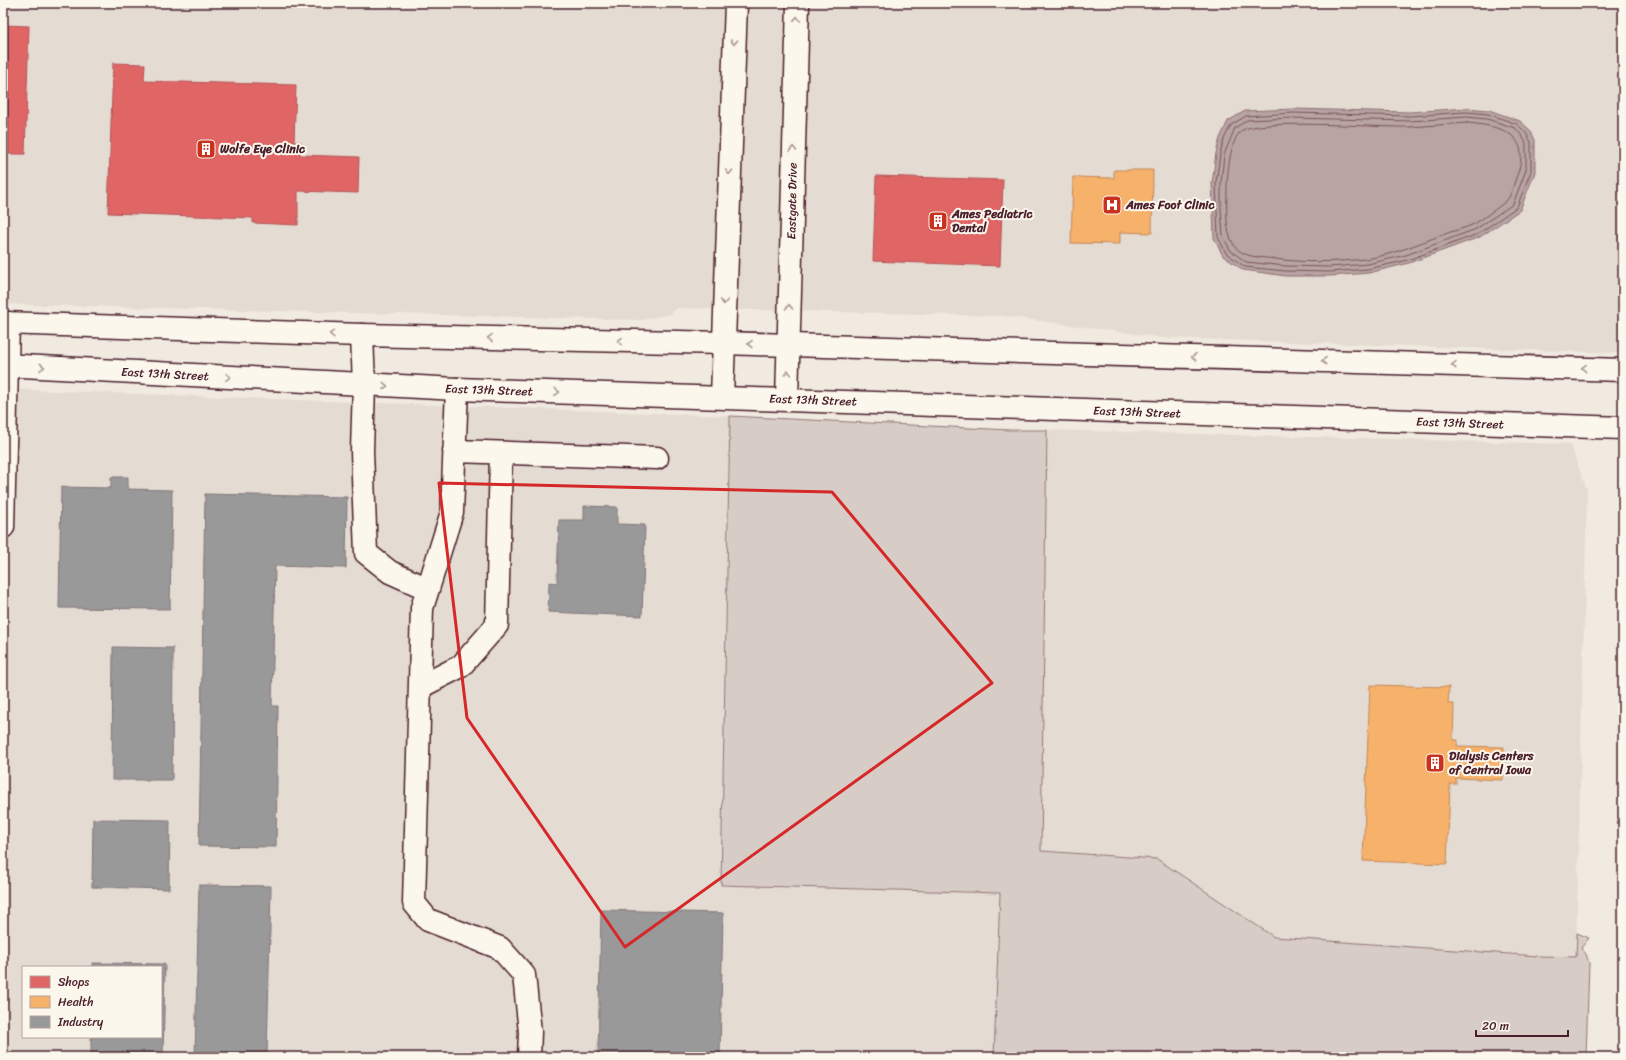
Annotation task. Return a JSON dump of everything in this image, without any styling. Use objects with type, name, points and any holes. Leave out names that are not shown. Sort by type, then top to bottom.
[{"type":"main road","points":[[722,397],[736,3]]},
{"type":"main road","name":"Eastgate Drive","points":[[787,399],[798,3]]},
{"type":"main road","points":[[3,527],[5,323],[362,335],[723,343],[1623,370]]},
{"type":"main road","points":[[362,335],[364,385],[362,451],[366,553],[390,572],[428,589]]},
{"type":"main road","name":"East 13th Street","points":[[5,365],[457,389],[1623,428]]},
{"type":"main road","points":[[457,389],[452,512],[422,608],[414,903],[428,920],[500,948],[524,975],[530,1032],[529,1057]]},
{"type":"main road","points":[[454,451],[501,454],[657,458]]},
{"type":"main road","points":[[420,687],[461,666],[497,626],[501,454]]},
{"type":"highlighted area","points":[[439,483],[832,492],[992,683],[625,947],[467,718]]},
{"type":"shaded area","points":[[3,3],[1623,3],[1623,353],[1165,338],[1003,316],[677,308],[670,314],[641,320],[3,304]]},
{"type":"shaded area","points":[[3,389],[730,416],[721,885],[1000,893],[994,1057],[3,1057]]},
{"type":"shaded area","points":[[730,416],[1010,430],[1047,430],[1041,851],[1157,859],[1274,937],[1537,956],[1576,957],[1577,933],[1589,938],[1581,948],[1586,954],[1589,963],[1586,1057],[994,1057],[1000,893],[721,885]]},
{"type":"shaded area","points":[[1047,430],[1570,444],[1587,490],[1576,957],[1537,956],[1274,937],[1157,859],[1041,851]]},
{"type":"water","points":[[1467,108],[1489,110],[1520,121],[1530,130],[1535,140],[1535,172],[1520,210],[1480,237],[1409,263],[1369,273],[1330,276],[1286,276],[1243,270],[1223,256],[1214,238],[1212,184],[1216,153],[1220,138],[1228,121],[1245,111],[1293,109],[1410,112]]},
{"type":"building: Shops","points":[[3,25],[29,26],[25,154],[3,154]]},
{"type":"building: Shops","name":"Wolfe Eye Clinic","points":[[113,63],[145,64],[144,81],[296,85],[294,142],[301,142],[300,155],[359,157],[358,193],[298,191],[298,225],[253,223],[253,218],[108,213]]},
{"type":"building: Shops","name":"Ames Pediatric Dental","points":[[876,176],[1003,180],[1000,266],[873,261]]},
{"type":"building: Health","name":"Ames Foot Clinic","points":[[1114,170],[1153,170],[1152,233],[1120,232],[1120,244],[1071,243],[1073,177],[1114,178]]},
{"type":"building: Health","name":"Dialysis Centers of Central Iowa","points":[[1370,685],[1449,687],[1448,704],[1454,704],[1453,740],[1458,740],[1457,746],[1504,747],[1503,780],[1456,778],[1456,784],[1450,784],[1447,864],[1363,861]]},
{"type":"building: Industry","points":[[111,477],[128,477],[128,489],[172,490],[170,609],[59,608],[61,487],[111,488]]},
{"type":"building: Industry","points":[[205,494],[347,497],[346,568],[275,566],[272,706],[278,706],[276,847],[199,846]]},
{"type":"building: Industry","points":[[584,506],[617,507],[617,524],[645,525],[642,616],[548,612],[549,582],[557,583],[559,520],[584,520]]},
{"type":"building: Industry","points":[[113,647],[173,648],[172,780],[112,780]]},
{"type":"building: Industry","points":[[93,819],[170,820],[169,889],[92,887]]},
{"type":"building: Industry","points":[[199,885],[271,886],[267,1057],[195,1057]]},
{"type":"building: Industry","points":[[601,910],[723,913],[720,1057],[598,1057]]},
{"type":"building: Industry","points":[[93,963],[165,964],[163,1057],[91,1057],[91,1038],[162,1038],[162,966],[93,966]]},
{"type":"place","name":"Wolfe Eye Clinic","points":[[206,149]]},
{"type":"place","name":"Ames Foot Clinic","points":[[1112,205]]},
{"type":"place","name":"Ames Pediatric Dental","points":[[938,221]]},
{"type":"place","name":"Dialysis Centers of Central Iowa","points":[[1435,763]]}]
